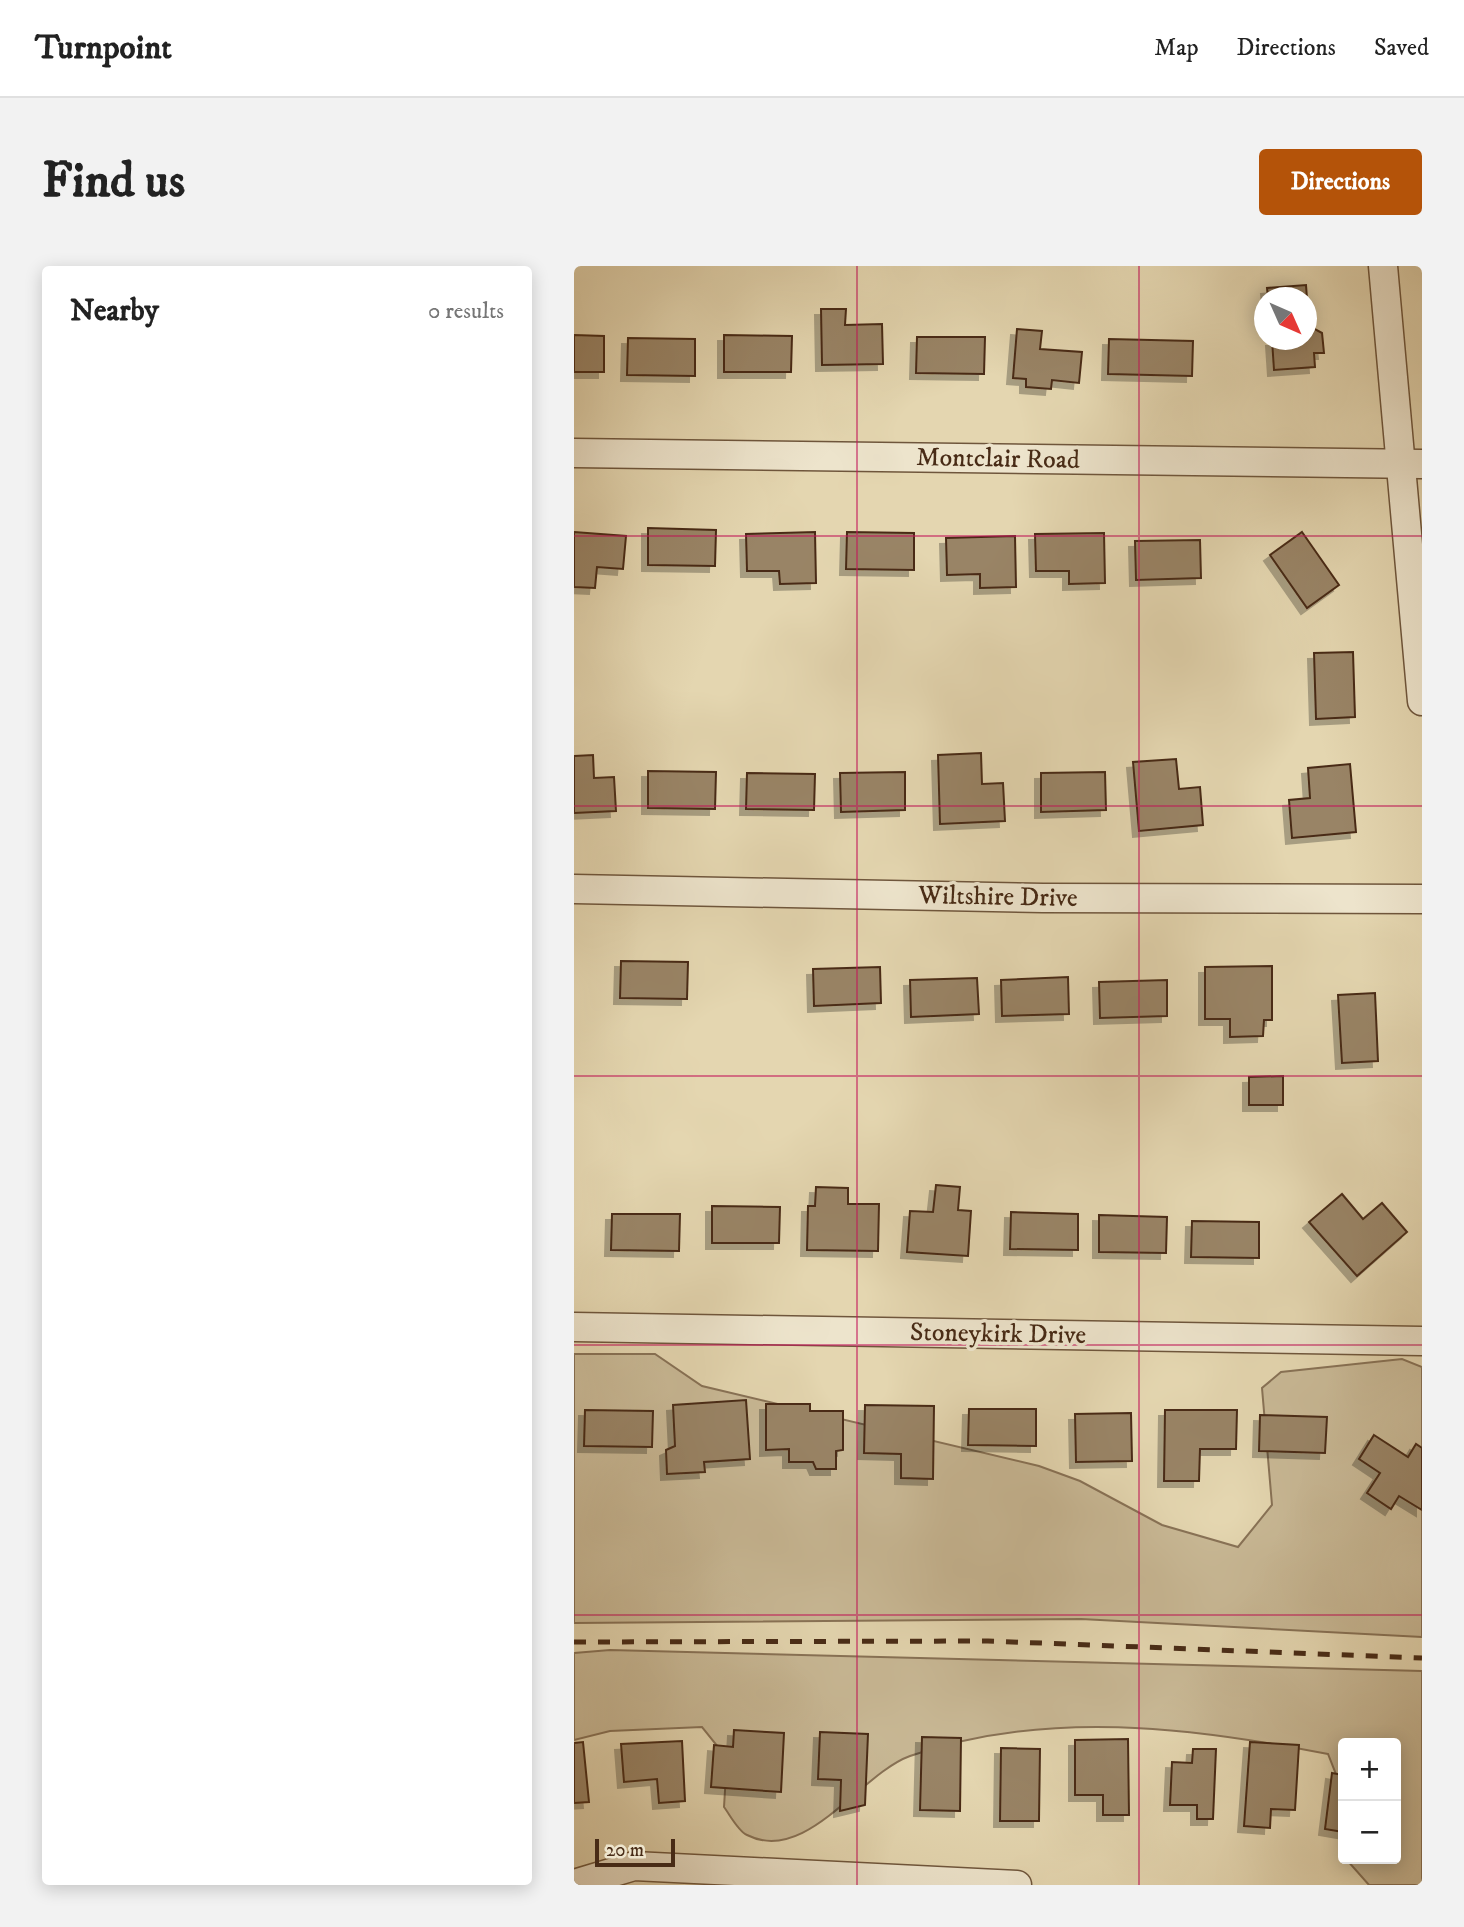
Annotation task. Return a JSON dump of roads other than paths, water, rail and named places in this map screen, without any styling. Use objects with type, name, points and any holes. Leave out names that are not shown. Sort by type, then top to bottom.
[{"type":"street","points":[[1383,266],[1412,465],[1422,701]]},
{"type":"street","name":"Montclair Road","points":[[574,453],[1412,465]]},
{"type":"street","name":"Wiltshire Drive","points":[[574,889],[1042,898],[1422,899]]},
{"type":"street","name":"Stoneykirk Drive","points":[[574,1327],[1422,1341]]},
{"type":"street","points":[[574,1884],[635,1866],[1017,1885]]},
{"type":"railway","points":[[574,1642],[988,1641],[1422,1658]]}]
